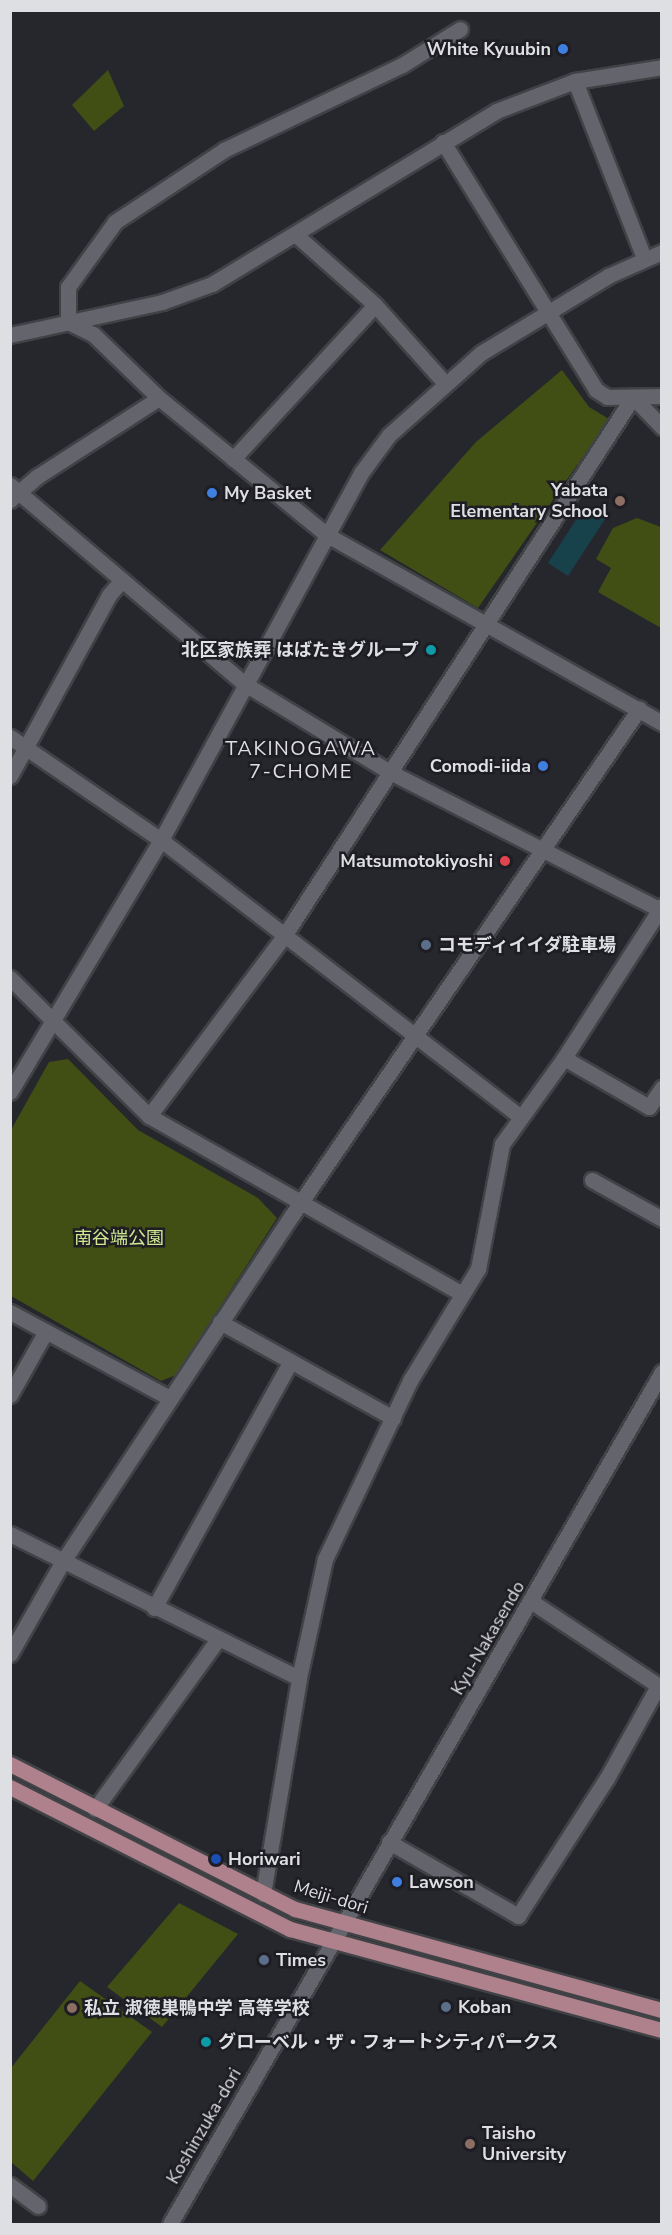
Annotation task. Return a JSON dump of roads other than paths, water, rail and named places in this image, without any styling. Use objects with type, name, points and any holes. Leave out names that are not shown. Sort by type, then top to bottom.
[{"type":"main road","name":"Meiji-dori","points":[[10,1764],[263,1894],[344,1921],[662,2010]]},
{"type":"main road","points":[[10,1787],[258,1916],[333,1940],[662,2030]]},
{"type":"street","points":[[68,322],[64,302],[68,287],[115,222],[224,150],[402,64],[460,29]]},
{"type":"street","points":[[10,334],[162,302],[212,285],[496,111],[575,81],[662,67]]},
{"type":"street","points":[[575,81],[644,258]]},
{"type":"street","points":[[443,142],[596,390],[607,397],[662,396]]},
{"type":"street","points":[[296,235],[375,305],[443,381]]},
{"type":"street","points":[[10,1092],[161,840],[327,535],[389,435],[443,381],[548,311],[644,258],[662,252]]},
{"type":"street","points":[[233,459],[375,305]]},
{"type":"street","points":[[68,322],[93,334],[159,398],[327,535],[484,626],[662,723]]},
{"type":"street","points":[[633,397],[662,427]]},
{"type":"street","points":[[149,1116],[284,936],[388,771],[633,397]]},
{"type":"street","points":[[159,398],[13,492],[245,684],[388,771],[540,852],[660,908],[564,1058],[519,1116],[502,1144],[478,1269],[393,1418],[325,1559],[299,1678],[263,1894]]},
{"type":"street","points":[[10,776],[109,595],[122,580]]},
{"type":"street","points":[[10,1654],[63,1562],[299,1203],[639,709]]},
{"type":"street","points":[[10,737],[161,840],[519,1116]]},
{"type":"street","points":[[10,978],[149,1116],[462,1294]]},
{"type":"street","points":[[564,1058],[650,1107],[662,1088]]},
{"type":"street","points":[[592,1180],[662,1219]]},
{"type":"street","points":[[10,1312],[170,1398]]},
{"type":"street","points":[[220,1322],[393,1418]]},
{"type":"street","points":[[10,1395],[45,1331]]},
{"type":"street","points":[[154,1608],[291,1361]]},
{"type":"street","name":"Kyu-Nakasendo","points":[[344,1921],[532,1602],[662,1372]]},
{"type":"street","points":[[10,1534],[154,1608],[299,1678]]},
{"type":"street","points":[[389,1842],[518,1916],[607,1778],[660,1687],[532,1602]]},
{"type":"street","points":[[95,1809],[218,1639]]},
{"type":"street","name":"Koshinzuka-dori","points":[[171,2224],[344,1921]]},
{"type":"street","points":[[10,2185],[39,2206]]},
{"type":"water","points":[[585,506],[605,519],[568,576],[548,563]]},
{"type":"place","name":"White Kyuubin","points":[[563,49]]},
{"type":"place","name":"My Basket","points":[[212,493]]},
{"type":"place","name":"Yabata Elementary School","points":[[620,501]]},
{"type":"place","name":"北区家族葬 はばたきグループ","points":[[431,650]]},
{"type":"place","name":"Comodi-iida","points":[[543,766]]},
{"type":"place","name":"Matsumotokiyoshi","points":[[505,861]]},
{"type":"place","name":"コモディイイダ駐車場","points":[[426,945]]},
{"type":"place","name":"Horiwari","points":[[216,1859]]},
{"type":"place","name":"Lawson","points":[[397,1882]]},
{"type":"place","name":"Times","points":[[264,1960]]},
{"type":"place","name":"Koban","points":[[446,2007]]},
{"type":"place","name":"私立 淑徳巣鴨中学 高等学校","points":[[72,2008]]},
{"type":"place","name":"グローベル・ザ・フォートシティパークス","points":[[206,2042]]},
{"type":"place","name":"Taisho University","points":[[470,2144]]},
{"type":"district","name":"TAKINOGAWA 7-CHOME","points":[[301,760]]},
{"type":"park label","name":"南谷端公園","points":[[119,1238]]}]
